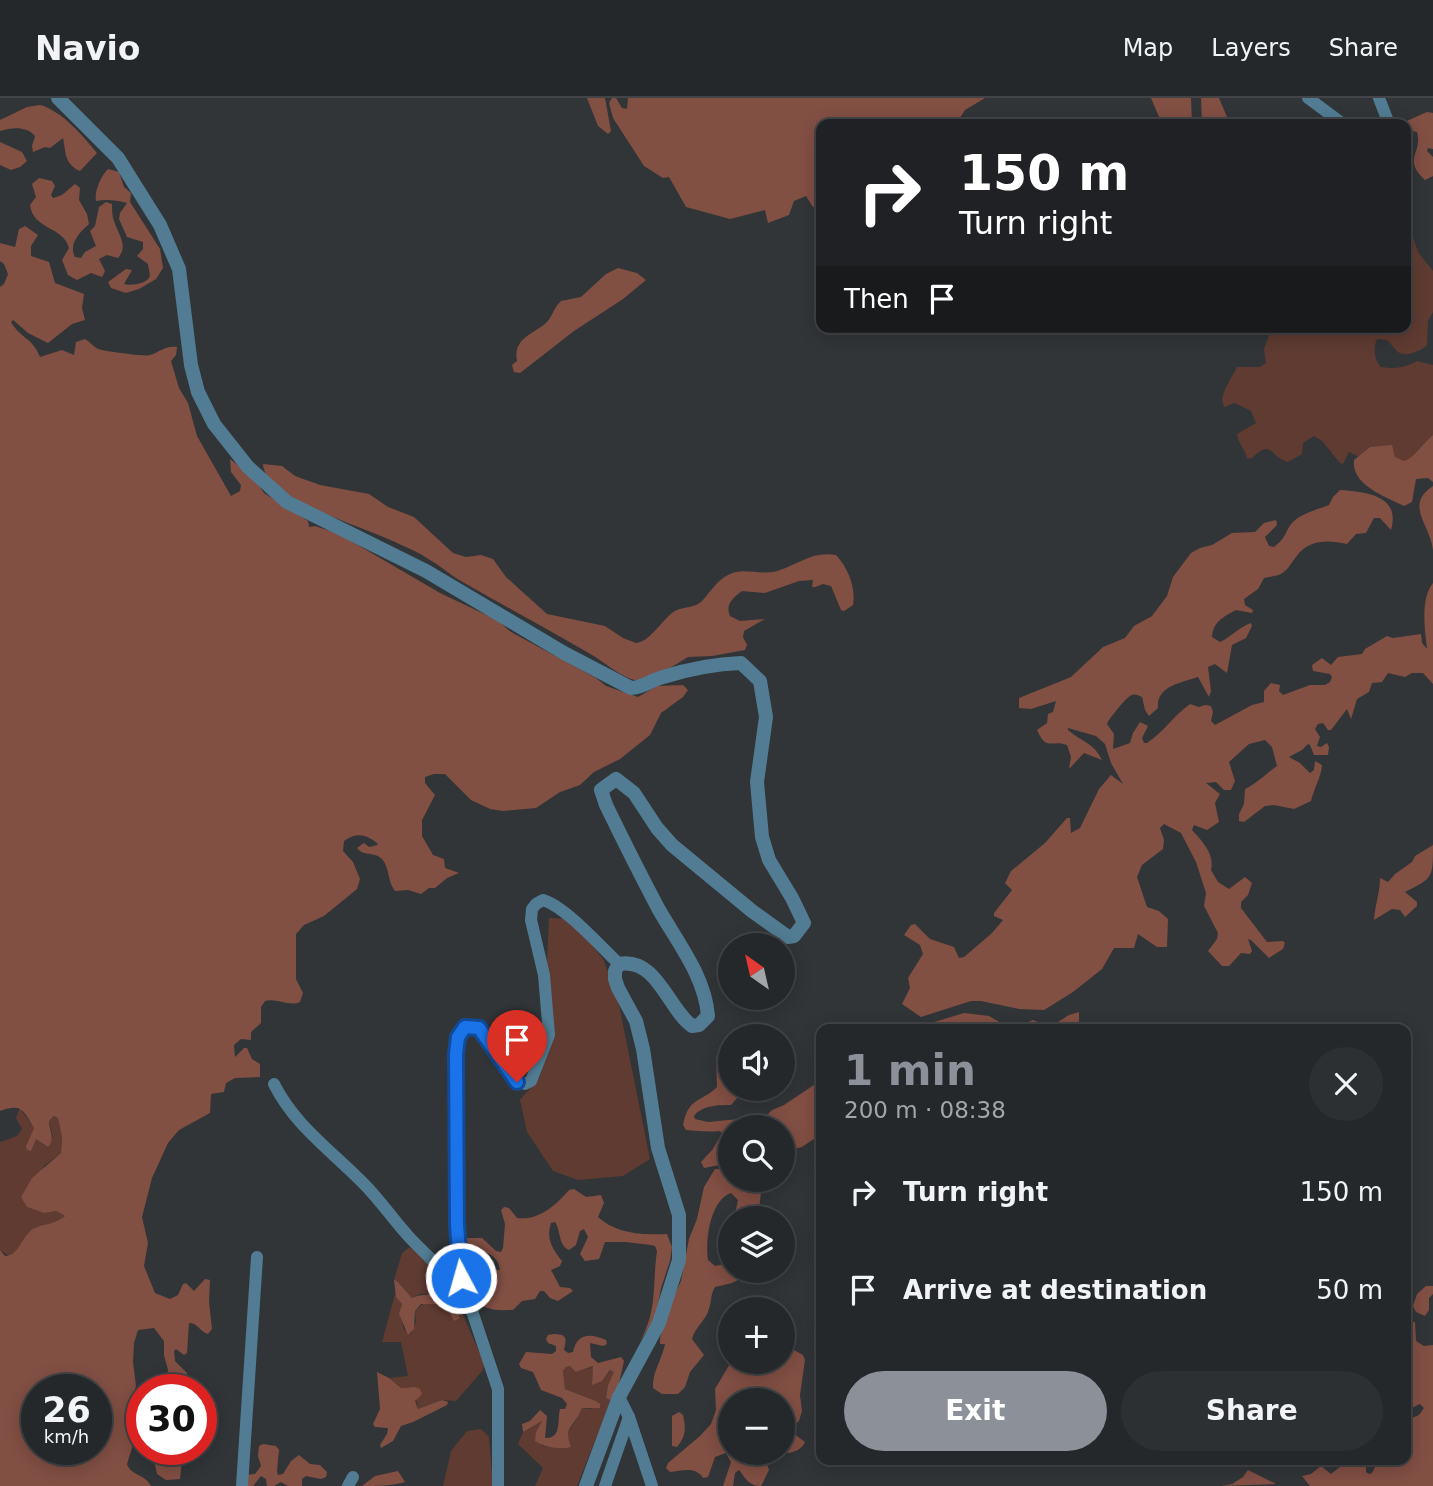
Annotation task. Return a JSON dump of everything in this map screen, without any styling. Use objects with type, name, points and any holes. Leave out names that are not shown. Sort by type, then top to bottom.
[{"type":"street","points":[[58,98],[118,158],[160,225],[178,269],[191,365],[198,392],[214,424],[240,457],[287,502],[426,571],[564,653],[631,688],[641,688],[659,678],[709,664],[741,663],[761,681],[766,717],[757,782],[759,819],[769,860],[804,923],[794,936],[788,937],[672,845],[634,793],[616,779],[601,790],[659,909],[699,981],[707,1002],[708,1016],[699,1025],[692,1026],[685,1021],[660,984],[645,970],[632,963],[619,964],[552,903],[543,900],[536,904],[532,909],[531,920],[544,975],[549,1035],[531,1081],[525,1084],[517,1082],[479,1028],[465,1027],[458,1037],[457,1225],[463,1293]]},
{"type":"street","points":[[1308,98],[1336,119]]},
{"type":"street","points":[[1379,98],[1387,119]]},
{"type":"street","points":[[586,1486],[619,1397],[659,1323],[679,1260],[679,1215],[658,1148],[643,1049],[636,1021],[615,979],[619,964]]},
{"type":"street","points":[[274,1084],[291,1113],[306,1130],[365,1185],[412,1240],[441,1266],[463,1293],[473,1314],[498,1390],[498,1486]]},
{"type":"street","points":[[242,1486],[257,1257]]},
{"type":"street","points":[[619,1397],[629,1417],[652,1486]]},
{"type":"street","points":[[605,1486],[629,1417]]},
{"type":"shaded area","points":[[587,98],[605,98],[611,131],[608,134],[598,126]]},
{"type":"shaded area","points":[[612,98],[616,98],[622,108],[627,109],[628,98],[985,98],[965,110],[959,119],[816,119],[816,207],[813,207],[806,196],[794,201],[789,215],[768,223],[765,210],[730,219],[686,207],[669,177],[663,178],[644,166],[613,118],[609,103]]},
{"type":"shaded area","points":[[1151,98],[1191,98],[1192,119],[1160,119]]},
{"type":"shaded area","points":[[1201,98],[1219,98],[1228,119],[1202,119]]},
{"type":"shaded area","points":[[40,105],[64,118],[97,153],[80,171],[68,161],[63,138],[50,148],[45,147],[33,152],[35,136],[28,130],[19,128],[0,131],[0,120],[27,107]]},
{"type":"shaded area","points":[[1427,112],[1433,113],[1433,149],[1428,148],[1427,151],[1433,157],[1433,176],[1425,180],[1415,167],[1418,139],[1417,132],[1411,131],[1411,119]]},
{"type":"shaded area","points":[[0,142],[22,152],[27,161],[11,170],[0,165]]},
{"type":"shaded area","points":[[108,169],[119,172],[124,187],[131,193],[130,202],[160,249],[163,268],[156,279],[126,293],[111,288],[108,282],[126,269],[132,270],[124,284],[142,283],[150,275],[148,264],[137,256],[143,249],[143,242],[127,237],[119,219],[127,203],[96,201],[99,184]]},
{"type":"shaded area","points":[[39,178],[52,181],[55,186],[51,195],[53,198],[62,195],[75,184],[80,188],[79,200],[89,224],[74,243],[75,257],[81,258],[85,252],[96,246],[90,231],[95,226],[99,207],[106,202],[112,204],[113,217],[123,249],[118,258],[107,255],[99,259],[105,271],[102,277],[91,273],[77,280],[68,275],[62,260],[69,248],[66,241],[42,224],[32,213],[30,205],[36,197],[32,184]]},
{"type":"shaded area","points":[[25,226],[38,235],[31,246],[31,256],[49,262],[55,283],[84,294],[82,308],[85,320],[72,324],[48,343],[28,333],[13,320],[11,322],[34,346],[40,357],[62,350],[74,355],[76,342],[85,339],[98,349],[141,355],[177,347],[176,355],[171,361],[179,388],[188,403],[197,436],[231,496],[240,491],[241,485],[231,472],[230,459],[253,477],[264,493],[308,521],[309,527],[315,526],[339,534],[440,593],[497,620],[511,632],[606,686],[638,697],[657,686],[683,685],[688,690],[661,713],[650,735],[620,759],[594,772],[580,785],[560,792],[536,808],[503,811],[490,809],[471,800],[445,774],[425,777],[425,783],[435,795],[422,820],[422,836],[433,855],[444,859],[445,868],[459,873],[447,878],[435,888],[429,888],[421,894],[408,890],[395,891],[382,859],[357,848],[364,843],[369,847],[378,845],[377,843],[361,835],[344,841],[343,851],[353,862],[360,879],[357,889],[324,916],[304,925],[296,934],[296,979],[303,993],[300,1002],[292,1004],[265,1001],[261,1007],[261,1023],[251,1032],[251,1040],[241,1039],[234,1045],[235,1057],[247,1048],[252,1059],[260,1064],[260,1077],[235,1078],[226,1083],[224,1092],[211,1094],[210,1113],[179,1130],[168,1143],[152,1178],[142,1217],[148,1243],[144,1266],[155,1293],[170,1299],[178,1295],[183,1284],[186,1283],[194,1291],[205,1279],[210,1280],[212,1329],[208,1334],[189,1323],[187,1353],[184,1355],[176,1349],[174,1351],[175,1361],[187,1374],[168,1374],[164,1341],[154,1328],[138,1330],[134,1343],[134,1374],[126,1374],[126,1465],[151,1486],[0,1486],[0,1250],[5,1256],[14,1253],[33,1229],[65,1216],[56,1211],[44,1213],[27,1207],[21,1197],[32,1178],[61,1153],[62,1137],[58,1118],[54,1116],[49,1121],[52,1137],[48,1147],[36,1139],[31,1151],[27,1150],[26,1146],[34,1128],[24,1113],[18,1108],[0,1111],[0,287],[8,274],[0,261],[0,243],[15,247],[19,229]]},
{"type":"shaded area","points":[[1411,234],[1418,252],[1433,271],[1433,312],[1428,321],[1427,345],[1415,352],[1403,354],[1396,351],[1387,340],[1377,339],[1375,354],[1381,367],[1400,367],[1417,361],[1433,365],[1433,435],[1404,462],[1395,457],[1391,446],[1370,447],[1359,457],[1349,452],[1343,464],[1314,436],[1303,443],[1302,454],[1288,462],[1267,449],[1263,449],[1251,459],[1247,458],[1237,434],[1256,423],[1251,411],[1235,403],[1224,407],[1222,399],[1237,367],[1260,367],[1266,363],[1264,349],[1270,333],[1411,333]]},
{"type":"shaded area","points":[[618,268],[637,273],[646,280],[520,373],[514,372],[512,365],[517,361],[516,354],[520,343],[547,322],[561,301],[581,297],[606,274]]},
{"type":"shaded area","points":[[1433,435],[1433,482],[1428,478],[1416,479],[1412,502],[1404,506],[1388,499],[1371,489],[1358,476],[1354,460],[1370,447],[1392,445],[1395,457],[1404,461]]},
{"type":"shaded area","points":[[263,464],[282,466],[295,476],[320,485],[369,494],[388,507],[414,517],[453,553],[466,557],[481,555],[493,559],[506,577],[547,614],[605,626],[636,643],[650,635],[675,611],[701,602],[717,584],[734,572],[774,572],[820,555],[836,555],[844,566],[852,585],[853,605],[841,610],[831,586],[823,584],[812,587],[813,580],[799,581],[765,593],[742,591],[729,605],[730,616],[740,621],[765,619],[744,631],[743,637],[747,645],[745,650],[688,657],[670,668],[638,681],[461,581],[418,553],[299,501],[268,477]]},
{"type":"shaded area","points":[[1433,486],[1433,550],[1419,508],[1420,500]]},
{"type":"shaded area","points":[[1340,490],[1370,494],[1386,502],[1393,518],[1391,530],[1380,518],[1374,518],[1366,533],[1356,534],[1347,544],[1313,544],[1301,551],[1283,572],[1264,578],[1258,589],[1244,599],[1245,605],[1253,610],[1252,613],[1236,610],[1214,627],[1212,637],[1220,642],[1251,623],[1252,626],[1246,638],[1232,645],[1227,673],[1215,664],[1208,667],[1211,691],[1209,697],[1198,677],[1165,690],[1158,701],[1158,708],[1149,716],[1142,697],[1135,694],[1130,696],[1107,724],[1114,734],[1113,749],[1130,743],[1140,722],[1148,726],[1142,738],[1144,743],[1147,743],[1190,704],[1199,707],[1211,706],[1211,721],[1215,725],[1252,705],[1264,702],[1264,691],[1271,683],[1280,685],[1279,691],[1283,695],[1310,685],[1325,685],[1332,677],[1330,674],[1313,671],[1312,665],[1322,658],[1331,665],[1338,657],[1362,654],[1365,649],[1387,636],[1393,638],[1421,634],[1422,643],[1427,649],[1425,606],[1433,583],[1433,684],[1423,673],[1412,673],[1405,677],[1388,673],[1382,682],[1372,683],[1369,692],[1357,699],[1351,719],[1347,709],[1331,730],[1323,723],[1318,724],[1315,729],[1320,737],[1317,746],[1321,747],[1327,743],[1328,755],[1314,755],[1308,744],[1289,757],[1310,773],[1314,770],[1315,761],[1322,765],[1311,801],[1294,809],[1265,806],[1244,822],[1239,821],[1245,789],[1277,766],[1272,747],[1265,740],[1249,744],[1229,762],[1235,781],[1231,790],[1224,790],[1216,782],[1206,783],[1220,794],[1215,803],[1219,822],[1207,830],[1194,825],[1192,830],[1209,853],[1211,870],[1218,882],[1229,889],[1245,877],[1252,883],[1248,895],[1241,902],[1241,908],[1267,942],[1283,941],[1283,949],[1269,958],[1248,939],[1252,951],[1250,954],[1241,953],[1229,966],[1222,966],[1208,951],[1218,933],[1204,906],[1206,893],[1196,862],[1181,833],[1164,824],[1160,828],[1164,840],[1163,849],[1142,865],[1137,877],[1147,907],[1159,911],[1168,919],[1167,947],[1157,947],[1138,934],[1134,948],[1114,948],[1102,969],[1044,1010],[971,1001],[921,1017],[902,1004],[910,988],[908,978],[923,954],[920,945],[904,935],[911,925],[915,924],[930,939],[954,947],[959,958],[964,957],[1003,920],[994,916],[994,913],[1012,890],[1005,883],[1011,871],[1045,843],[1067,818],[1070,818],[1071,833],[1080,828],[1099,789],[1111,775],[1123,784],[1111,763],[1105,744],[1096,736],[1068,728],[1095,750],[1102,760],[1084,753],[1069,769],[1071,757],[1067,745],[1046,743],[1037,730],[1047,723],[1048,714],[1053,712],[1056,701],[1031,709],[1019,708],[1019,698],[1071,677],[1103,647],[1125,638],[1134,626],[1152,616],[1167,596],[1173,577],[1191,553],[1232,533],[1255,532],[1264,523],[1276,520],[1277,525],[1265,537],[1269,546],[1274,547],[1289,526],[1304,514],[1329,505]]},
{"type":"shaded area","points":[[1433,845],[1430,876],[1405,892],[1417,902],[1417,906],[1405,917],[1400,910],[1392,909],[1374,920],[1380,878],[1388,882],[1412,862],[1415,856]]},
{"type":"shaded area","points":[[549,918],[571,919],[603,959],[617,995],[650,1159],[623,1176],[578,1180],[553,1171],[527,1132],[520,1100],[539,1078],[552,1040],[546,983]]},
{"type":"shaded area","points":[[1079,1012],[1079,1024],[1055,1024]]},
{"type":"shaded area","points":[[964,1013],[989,1016],[1003,1024],[928,1024]]},
{"type":"shaded area","points":[[1033,1020],[1043,1024],[1025,1024]]},
{"type":"shaded area","points":[[718,1055],[718,1101],[734,1101],[731,1105],[706,1108],[694,1116],[695,1119],[708,1122],[718,1121],[718,1131],[686,1130],[683,1125],[692,1104],[717,1087]]},
{"type":"shaded area","points":[[816,1084],[816,1137],[795,1149],[795,1115],[767,1115],[790,1101],[795,1101],[795,1098]]},
{"type":"shaded area","points":[[20,1108],[34,1128],[26,1146],[36,1139],[45,1146],[53,1137],[49,1121],[55,1116],[58,1118],[62,1137],[61,1153],[44,1166],[27,1207],[45,1213],[55,1211],[65,1216],[54,1224],[34,1229],[18,1250],[9,1256],[0,1250],[0,1142],[17,1136],[22,1129],[16,1118]]},
{"type":"shaded area","points":[[718,1140],[718,1165],[704,1168],[701,1162]]},
{"type":"shaded area","points":[[715,1169],[718,1169],[718,1192],[761,1192],[759,1206],[737,1206],[738,1200],[731,1193],[718,1204],[708,1232],[708,1260],[718,1265],[718,1283],[732,1283],[715,1287],[712,1293],[708,1313],[692,1339],[704,1355],[690,1372],[685,1387],[678,1394],[662,1394],[653,1388],[665,1344],[660,1344],[660,1338],[670,1304],[681,1281],[689,1239],[697,1219],[704,1187]]},
{"type":"shaded area","points":[[574,1189],[586,1197],[601,1195],[604,1203],[598,1217],[613,1227],[639,1234],[667,1234],[672,1247],[656,1316],[639,1343],[652,1309],[657,1251],[655,1246],[605,1242],[599,1259],[585,1261],[580,1254],[588,1237],[584,1229],[580,1231],[576,1245],[569,1250],[561,1241],[555,1222],[551,1223],[551,1243],[562,1261],[560,1266],[551,1270],[560,1287],[573,1291],[558,1301],[540,1291],[535,1299],[522,1301],[513,1310],[485,1307],[479,1304],[471,1293],[468,1278],[472,1269],[500,1270],[492,1256],[464,1250],[463,1238],[482,1238],[496,1251],[501,1252],[505,1224],[501,1210],[504,1207],[509,1208],[517,1218],[533,1217],[546,1211],[569,1190]]},
{"type":"shaded area","points":[[410,1247],[439,1271],[434,1284],[441,1289],[437,1293],[420,1294],[412,1298],[394,1280],[402,1253]]},
{"type":"shaded area","points":[[439,1271],[448,1282],[460,1318],[454,1321],[445,1304],[421,1304],[415,1311],[414,1329],[408,1335],[399,1314],[402,1304],[396,1297],[394,1280],[412,1298],[441,1289],[432,1281]]},
{"type":"shaded area","points":[[1426,1286],[1433,1286],[1433,1294],[1429,1298],[1429,1310],[1425,1316],[1416,1312],[1413,1306],[1417,1294]]},
{"type":"shaded area","points":[[453,1292],[484,1363],[483,1370],[456,1401],[442,1400],[418,1409],[414,1387],[401,1388],[389,1378],[408,1376],[401,1342],[382,1342],[395,1294],[402,1304],[400,1314],[404,1330],[411,1334],[416,1322],[415,1311],[424,1303],[445,1304],[454,1320],[459,1317],[453,1308]]},
{"type":"shaded area","points":[[1411,1322],[1415,1322],[1416,1341],[1424,1346],[1433,1345],[1433,1486],[1310,1486],[1302,1476],[1311,1474],[1321,1466],[1331,1474],[1344,1465],[1366,1465],[1366,1472],[1369,1474],[1376,1465],[1411,1465],[1411,1418],[1419,1415],[1424,1408],[1420,1404],[1411,1408]]},
{"type":"shaded area","points":[[553,1334],[565,1338],[564,1350],[568,1353],[573,1352],[578,1341],[585,1336],[606,1340],[607,1344],[603,1346],[590,1343],[591,1357],[598,1363],[621,1357],[624,1361],[616,1397],[610,1400],[606,1398],[614,1372],[610,1370],[602,1381],[592,1385],[593,1366],[576,1372],[570,1366],[563,1371],[565,1389],[600,1404],[600,1408],[582,1408],[569,1431],[571,1447],[566,1448],[543,1445],[535,1441],[542,1421],[523,1432],[522,1424],[530,1421],[540,1410],[547,1416],[545,1438],[550,1437],[558,1428],[560,1409],[565,1409],[567,1404],[562,1398],[541,1390],[533,1372],[521,1368],[519,1364],[526,1352],[552,1354],[556,1351],[556,1346],[548,1343],[546,1339]]},
{"type":"shaded area","points":[[795,1351],[803,1355],[805,1360],[800,1395],[802,1411],[795,1424],[795,1388],[718,1388],[718,1456],[715,1457],[708,1477],[703,1478],[692,1471],[670,1472],[666,1468],[668,1463],[711,1424],[716,1410],[715,1389],[724,1374],[795,1374]]},
{"type":"shaded area","points":[[570,1366],[577,1372],[594,1366],[592,1380],[602,1381],[611,1370],[615,1372],[608,1385],[606,1398],[610,1400],[607,1411],[577,1486],[535,1486],[543,1468],[518,1444],[523,1432],[542,1421],[536,1432],[543,1446],[557,1448],[567,1439],[582,1408],[591,1409],[596,1401],[565,1389],[563,1371]]},
{"type":"shaded area","points":[[377,1372],[401,1388],[420,1389],[422,1394],[415,1401],[418,1409],[442,1400],[448,1402],[447,1405],[401,1426],[393,1441],[381,1448],[388,1428],[375,1427],[373,1424],[380,1409]]},
{"type":"shaded area","points":[[679,1412],[683,1415],[685,1428],[684,1436],[677,1447],[672,1446],[672,1416]]},
{"type":"shaded area","points":[[481,1429],[489,1437],[493,1486],[443,1486],[451,1451],[467,1431]]},
{"type":"shaded area","points":[[795,1434],[805,1442],[795,1451]]},
{"type":"shaded area","points":[[259,1446],[276,1446],[279,1450],[278,1475],[283,1474],[291,1461],[299,1455],[310,1464],[320,1465],[327,1472],[326,1477],[321,1479],[306,1476],[302,1479],[302,1486],[288,1486],[281,1482],[267,1486],[266,1479],[261,1476],[253,1486],[245,1486],[245,1475],[255,1474],[261,1466],[258,1456]]},
{"type":"shaded area","points":[[155,1465],[181,1465],[180,1479],[166,1480],[157,1474]]},
{"type":"shaded area","points":[[730,1465],[767,1465],[769,1470],[761,1486],[751,1483],[739,1470],[735,1473],[733,1486],[723,1486]]},
{"type":"shaded area","points":[[1248,1470],[1276,1484],[1221,1486],[1232,1484]]},
{"type":"shaded area","points":[[398,1471],[405,1482],[362,1486],[375,1476]]},
{"type":"route","points":[[461,1278],[457,1225],[456,1054],[458,1037],[465,1027],[479,1028],[517,1082]]}]
